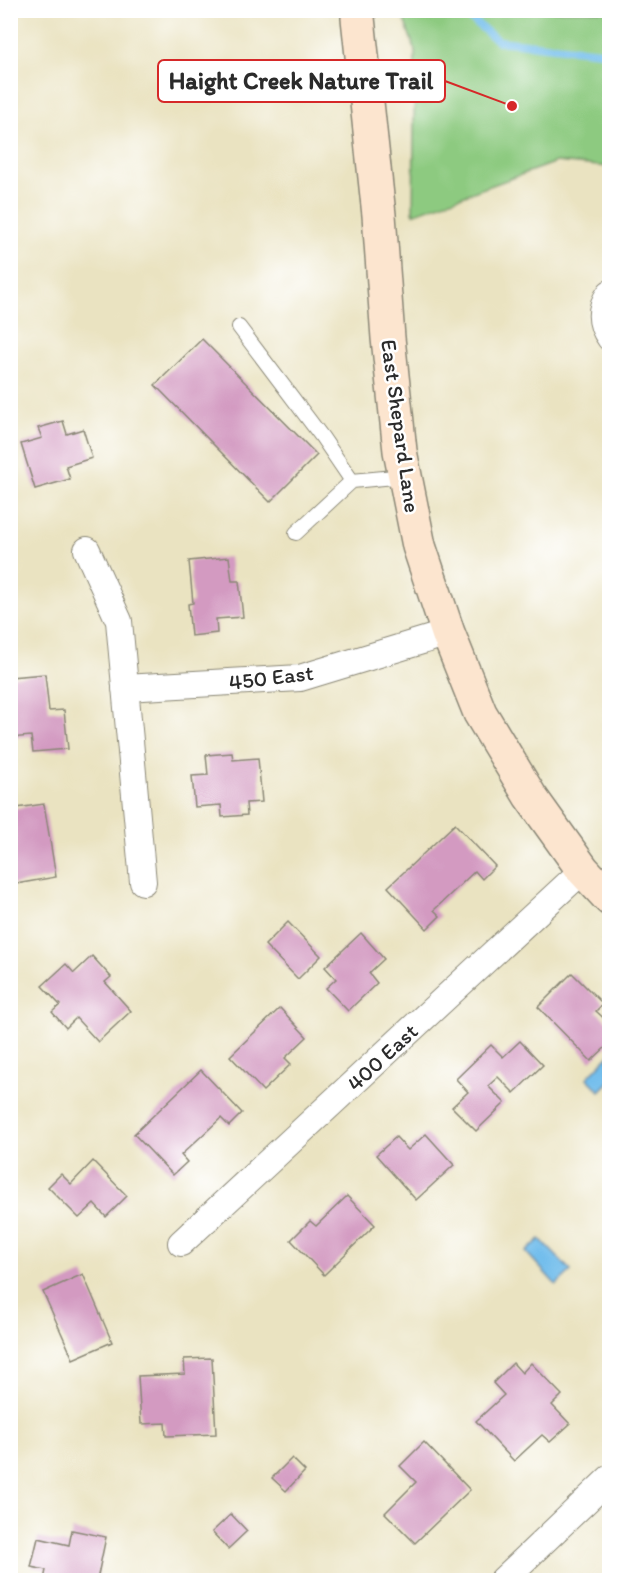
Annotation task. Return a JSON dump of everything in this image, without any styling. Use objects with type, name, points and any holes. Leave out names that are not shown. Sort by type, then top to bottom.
[{"type":"street","name":"East Shepard Lane","points":[[357,14],[379,215],[388,338],[400,451],[420,546],[448,633],[480,713],[530,796],[583,870],[609,899]]},
{"type":"street","points":[[609,293],[604,301],[600,318],[609,338]]},
{"type":"street","points":[[87,550],[119,621],[143,882]]},
{"type":"street","name":"450 East","points":[[125,688],[300,678],[448,633]]},
{"type":"street","name":"400 East","points":[[181,1243],[583,870]]},
{"type":"street","points":[[503,1581],[609,1478]]},
{"type":"lane","points":[[239,327],[322,437],[352,481]]},
{"type":"lane","points":[[296,533],[352,481],[405,476]]},
{"type":"green space","points":[[401,11],[609,11],[609,167],[556,162],[413,214],[415,50]]},
{"type":"water","points":[[609,1055],[609,1082],[600,1091],[587,1078]]},
{"type":"water","points":[[540,1239],[571,1271],[556,1285],[526,1252]]},
{"type":"building","points":[[202,339],[317,455],[270,502],[155,385]]},
{"type":"building","points":[[63,421],[67,434],[83,429],[92,458],[66,466],[70,479],[35,489],[21,444],[42,438],[38,428]]},
{"type":"building","points":[[229,557],[232,581],[239,581],[243,617],[216,619],[217,633],[191,636],[188,604],[193,603],[189,561]]},
{"type":"building","points":[[45,674],[49,711],[64,710],[68,749],[33,752],[31,736],[10,738],[10,677]]},
{"type":"building","points":[[232,753],[233,760],[258,758],[262,802],[246,803],[247,815],[222,817],[221,805],[195,807],[192,776],[208,775],[206,755]]},
{"type":"building","points":[[44,804],[56,877],[10,885],[10,809]]},
{"type":"building","points":[[455,824],[495,866],[482,879],[475,871],[434,910],[440,916],[427,929],[388,887]]},
{"type":"building","points":[[288,922],[321,956],[298,979],[265,945]]},
{"type":"building","points":[[361,933],[384,959],[369,973],[377,983],[348,1011],[326,988],[336,979],[325,967]]},
{"type":"building","points":[[92,956],[111,977],[105,982],[131,1011],[98,1042],[76,1018],[66,1028],[52,1012],[60,1005],[42,986],[66,964],[74,973]]},
{"type":"building","points":[[572,973],[603,1004],[596,1011],[610,1024],[610,1043],[591,1061],[538,1007]]},
{"type":"building","points":[[280,1008],[307,1037],[285,1058],[291,1064],[263,1091],[230,1056]]},
{"type":"building","points":[[520,1041],[543,1065],[514,1093],[498,1077],[488,1086],[505,1103],[476,1131],[452,1107],[468,1092],[456,1079],[491,1045],[503,1057]]},
{"type":"building","points":[[201,1070],[242,1113],[229,1126],[221,1118],[181,1155],[187,1162],[173,1175],[134,1134]]},
{"type":"building","points":[[426,1134],[454,1165],[416,1200],[376,1155],[396,1137],[408,1150]]},
{"type":"building","points":[[93,1161],[127,1196],[106,1217],[94,1204],[79,1218],[48,1187],[61,1174],[71,1184]]},
{"type":"building","points":[[347,1196],[375,1225],[324,1275],[291,1240],[310,1221],[316,1226]]},
{"type":"building","points":[[83,1274],[112,1342],[73,1359],[43,1292]]},
{"type":"building","points":[[212,1358],[216,1434],[166,1436],[165,1423],[141,1424],[138,1376],[185,1374],[184,1359]]},
{"type":"building","points":[[513,1363],[522,1373],[531,1363],[562,1395],[552,1405],[570,1424],[550,1442],[542,1435],[514,1461],[476,1421],[504,1395],[493,1383]]},
{"type":"building","points":[[424,1442],[470,1490],[415,1543],[385,1513],[416,1482],[400,1466]]},
{"type":"building","points":[[292,1458],[305,1471],[286,1491],[272,1478]]},
{"type":"building","points":[[231,1514],[247,1531],[228,1549],[212,1532]]},
{"type":"building","points":[[72,1530],[106,1537],[97,1580],[44,1580],[46,1570],[31,1567],[38,1538],[69,1545]]},
{"type":"waterway","points":[[460,10],[498,41],[610,53]]},
{"type":"place","name":"Haight Creek Nature Trail","points":[[512,106]]}]
